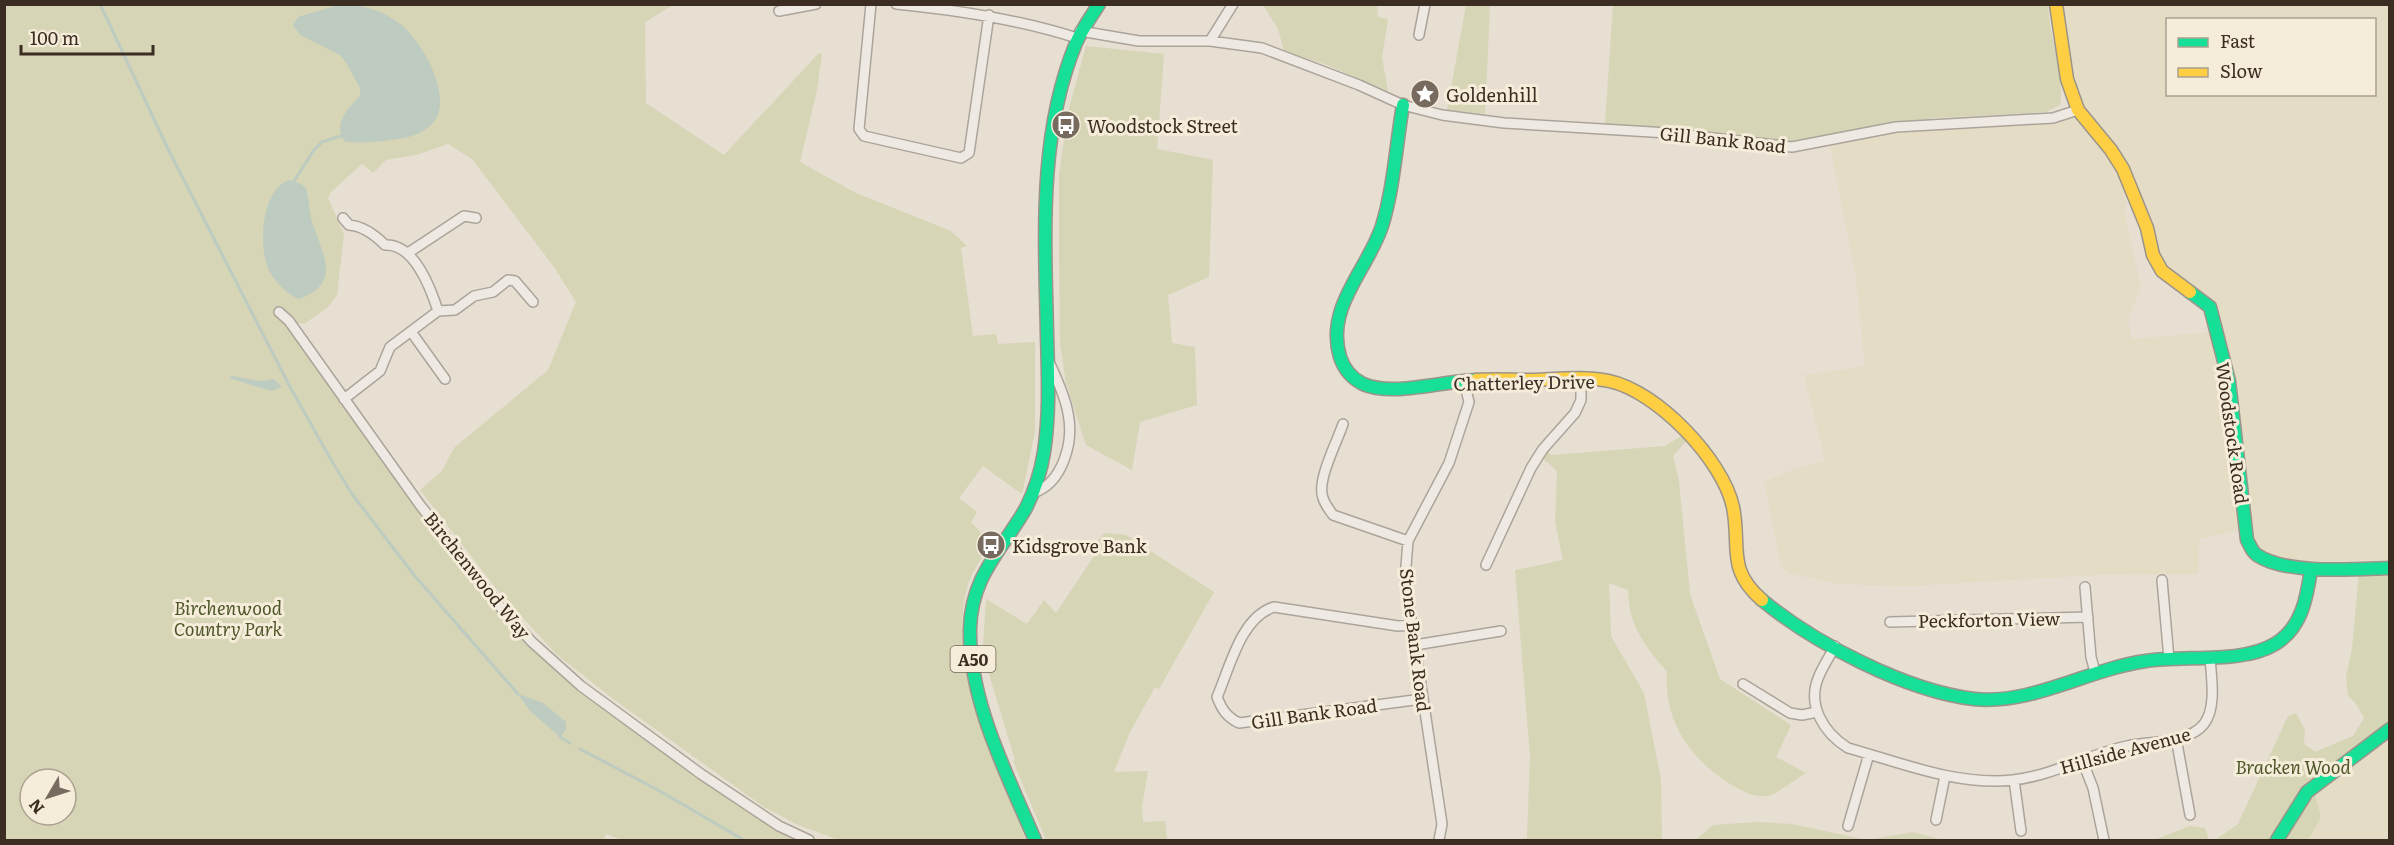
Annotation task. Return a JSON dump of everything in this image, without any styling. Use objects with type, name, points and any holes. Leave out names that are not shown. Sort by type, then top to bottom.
[{"type":"street","points":[[779,11],[816,4]]},
{"type":"street","points":[[872,4],[859,129],[864,136],[961,158],[969,153],[988,15]]},
{"type":"street","points":[[896,4],[988,15],[1078,34],[1139,41],[1210,41],[1262,48],[1359,84],[1403,105]]},
{"type":"street","name":"A50","points":[[1034,838],[998,749],[981,696],[970,632],[975,591],[980,576],[1023,513],[1033,493],[1044,456],[1048,428],[1047,180],[1058,94],[1078,34],[1099,4]]},
{"type":"street","points":[[1210,41],[1233,4]]},
{"type":"street","points":[[1419,34],[1425,4]]},
{"type":"street","name":"Woodstock Road","points":[[2056,4],[2067,79],[2078,110],[2111,150],[2123,169],[2147,228],[2153,255],[2162,271],[2210,307],[2229,381],[2247,540],[2254,553],[2265,560],[2311,569],[2390,568]]},
{"type":"street","name":"Gill Bank Road","points":[[1403,105],[1442,115],[1504,123],[1668,133],[1792,147],[1896,127],[2053,118],[2078,110]]},
{"type":"street","name":"Chatterley Drive","points":[[1403,105],[1381,230],[1369,256],[1343,299],[1337,324],[1338,351],[1347,372],[1358,382],[1375,387],[1464,381],[1581,379],[1612,382],[1635,390],[1707,453],[1723,479],[1732,504],[1734,533],[1743,581],[1754,594],[1770,606],[1871,666],[1948,694],[1979,699],[2029,695],[2095,672],[2135,662],[2247,655],[2262,652],[2281,642],[2300,619],[2308,597],[2311,569]]},
{"type":"street","points":[[408,253],[464,216],[476,218]]},
{"type":"street","points":[[343,218],[348,225],[357,225],[375,235],[385,245],[408,253],[431,288],[438,311]]},
{"type":"street","points":[[344,399],[380,371],[390,347],[412,333],[438,311],[455,310],[474,296],[493,292],[508,280],[515,281],[533,302]]},
{"type":"street","name":"Birchenwood Way","points":[[279,312],[291,316],[344,399],[420,505],[506,614],[532,642],[581,686],[701,774],[779,826],[809,840]]},
{"type":"street","points":[[412,333],[445,379]]},
{"type":"street","points":[[1033,493],[1046,488],[1057,474],[1065,458],[1070,430],[1068,413],[1048,357]]},
{"type":"street","points":[[1486,565],[1531,468],[1543,449],[1575,413],[1581,400],[1581,379]]},
{"type":"street","name":"Stone Bank Road","points":[[1439,840],[1442,824],[1405,579],[1408,541],[1449,464],[1469,402],[1464,381]]},
{"type":"street","points":[[1343,424],[1322,482],[1325,505],[1333,515],[1408,541]]},
{"type":"street","points":[[2162,580],[2169,659]]},
{"type":"street","name":"Peckforton View","points":[[2085,587],[2091,657],[2095,672]]},
{"type":"street","name":"Gill Bank Road","points":[[1413,625],[1398,626],[1274,607],[1263,610],[1254,617],[1244,633],[1217,697],[1221,709],[1229,718],[1239,723],[1422,699]]},
{"type":"street","name":"Peckforton View","points":[[1890,622],[2088,617]]},
{"type":"street","points":[[1415,645],[1501,631]]},
{"type":"street","points":[[1743,684],[1790,713],[1802,715],[1817,712],[1818,677],[1835,646]]},
{"type":"street","name":"Hillside Avenue","points":[[1817,712],[1834,740],[1848,748],[1945,776],[1980,781],[2014,780],[2038,775],[2130,745],[2176,738],[2198,730],[2209,716],[2211,706],[2210,657]]},
{"type":"street","points":[[2277,840],[2298,804],[2319,782],[2390,729]]},
{"type":"street","points":[[2176,738],[2190,815]]},
{"type":"street","points":[[1848,826],[1869,754]]},
{"type":"street","points":[[2082,760],[2093,788],[2104,840]]},
{"type":"street","points":[[1936,820],[1945,776]]},
{"type":"street","points":[[2014,780],[2021,831]]},
{"type":"shaded area","points":[[338,5],[355,5],[385,14],[399,23],[417,42],[433,70],[440,100],[438,113],[427,128],[418,134],[402,138],[367,142],[344,141],[340,128],[341,122],[343,116],[360,96],[360,88],[340,55],[300,35],[293,25],[298,17]]},
{"type":"shaded area","points":[[2061,5],[2389,5],[2389,560],[2311,562],[2278,558],[2261,549],[2250,528],[2231,373],[2214,302],[2202,296],[2163,266],[2104,135],[2103,128],[2082,108],[2070,73]]},
{"type":"shaded area","points":[[2075,119],[2089,132],[2112,162],[2121,181],[2126,202],[2125,216],[2141,287],[2128,319],[2131,339],[2213,332],[2224,389],[2238,511],[2238,530],[2199,539],[2198,574],[2097,575],[1908,586],[1838,584],[1787,573],[1781,566],[1764,482],[1794,469],[1825,461],[1804,375],[1865,366],[1856,277],[1830,146],[1915,129],[2033,125]]},
{"type":"shaded area","points":[[289,180],[306,188],[312,221],[326,268],[325,277],[320,285],[312,293],[299,299],[286,291],[274,279],[269,270],[264,248],[264,220],[267,207],[280,186]]},
{"type":"shaded area","points":[[232,376],[260,381],[274,379],[282,387],[271,391],[229,378]]},
{"type":"shaded area","points":[[518,694],[543,703],[566,722],[566,730],[560,737],[530,711]]},
{"type":"shaded area","points":[[2389,740],[2389,840],[2308,840],[2321,817],[2315,795]]},
{"type":"green space","name":"Birchenwood Country Park","points":[[5,5],[673,5],[645,22],[646,103],[724,155],[818,54],[822,53],[817,90],[800,162],[856,193],[951,231],[967,246],[961,248],[973,336],[996,334],[998,344],[1035,342],[1035,431],[1022,494],[983,466],[959,498],[977,512],[971,522],[991,544],[974,571],[967,588],[963,617],[964,649],[970,682],[990,749],[1026,840],[839,840],[798,825],[764,807],[616,701],[556,654],[498,591],[420,490],[442,471],[454,448],[548,370],[576,302],[554,267],[472,159],[448,144],[416,155],[386,160],[373,173],[362,164],[331,192],[328,198],[344,234],[337,295],[327,308],[304,324],[290,321],[351,408],[532,642],[637,727],[809,840],[622,840],[606,834],[603,840],[5,840]]},
{"type":"green space","points":[[1263,5],[1377,5],[1378,17],[1388,19],[1382,57],[1388,91],[1327,65],[1284,51],[1278,29]]},
{"type":"green space","points":[[1466,5],[1490,5],[1485,114],[1447,110]]},
{"type":"green space","points":[[1613,5],[2048,5],[2059,69],[2060,105],[2046,112],[1934,118],[1795,143],[1695,131],[1605,124]]},
{"type":"green space","points":[[1086,46],[1164,54],[1157,149],[1213,160],[1209,277],[1168,295],[1172,343],[1195,347],[1197,405],[1140,422],[1132,470],[1086,445],[1066,383],[1060,344],[1059,175],[1068,112]]},
{"type":"green space","points":[[1686,433],[1690,437],[1673,456],[1679,481],[1690,594],[1720,679],[1791,725],[1776,757],[1806,773],[1781,790],[1771,795],[1761,796],[1744,792],[1699,759],[1680,734],[1674,720],[1669,705],[1667,672],[1639,634],[1631,614],[1628,590],[1609,583],[1611,636],[1644,693],[1661,780],[1662,840],[1514,840],[1527,838],[1530,756],[1515,570],[1563,560],[1555,522],[1557,471],[1539,455],[1543,449],[1552,455],[1665,446]]},
{"type":"green space","points":[[1104,533],[1126,535],[1214,592],[1159,689],[1155,687],[1129,734],[1114,772],[1148,771],[1142,806],[1143,822],[1165,821],[1167,840],[1046,840],[1013,761],[1015,760],[983,647],[986,599],[1027,624],[1044,600],[1056,613],[1096,553],[1091,549]]},
{"type":"green space","name":"Bracken Wood","points":[[2359,573],[2389,574],[2389,725],[2320,773],[2304,788],[2271,840],[2215,840],[2238,824],[2288,716],[2296,713],[2305,730],[2304,744],[2315,752],[2353,736],[2364,718],[2355,702],[2348,696],[2346,677],[2352,648]]},
{"type":"green space","points":[[2315,795],[2321,817],[2308,840],[2281,840],[2301,807]]},
{"type":"green space","points":[[1757,822],[1792,824],[1867,840],[1696,840],[1713,825]]},
{"type":"green space","points":[[2190,826],[2205,828],[2209,840],[2154,840]]},
{"type":"green space","points":[[1913,832],[1943,840],[1867,840]]},
{"type":"waterway","points":[[100,4],[168,149],[289,385],[330,458],[352,494],[414,575],[518,694]]},
{"type":"waterway","points":[[294,181],[314,150],[322,142],[341,136]]},
{"type":"waterway","points":[[560,737],[570,743]]},
{"type":"waterway","points":[[580,749],[658,790],[744,840]]},
{"type":"traffic: fast","points":[[1035,840],[1002,763],[983,710],[971,656],[970,629],[972,610],[982,578],[1026,508],[1043,459],[1048,408],[1045,224],[1050,150],[1055,114],[1064,78],[1078,38],[1099,4]]},
{"type":"traffic: fast","points":[[1403,105],[1392,181],[1382,226],[1343,305],[1338,322],[1337,339],[1340,357],[1352,376],[1359,382],[1375,388],[1403,389],[1476,380]]},
{"type":"traffic: fast","points":[[2190,292],[2210,307],[2229,381],[2247,540],[2254,552],[2285,566],[2341,570],[2390,568]]},
{"type":"traffic: fast","points":[[1762,600],[1808,632],[1862,663],[1919,686],[1948,694],[1974,699],[1996,699],[2039,692],[2124,665],[2161,659],[2230,657],[2262,650],[2284,637],[2297,621],[2305,601],[2311,569]]},
{"type":"traffic: fast","points":[[2277,840],[2307,792],[2390,729]]},
{"type":"traffic: slow","points":[[2056,4],[2067,79],[2078,110],[2111,150],[2123,169],[2147,228],[2153,255],[2162,271],[2190,292]]},
{"type":"traffic: slow","points":[[1476,380],[1600,379],[1628,387],[1667,413],[1702,449],[1727,489],[1733,507],[1739,567],[1743,578],[1762,600]]},
{"type":"place","name":"Goldenhill","points":[[1425,94]]},
{"type":"place","name":"Woodstock Street","points":[[1066,125]]},
{"type":"place","name":"Kidsgrove Bank","points":[[991,545]]}]
